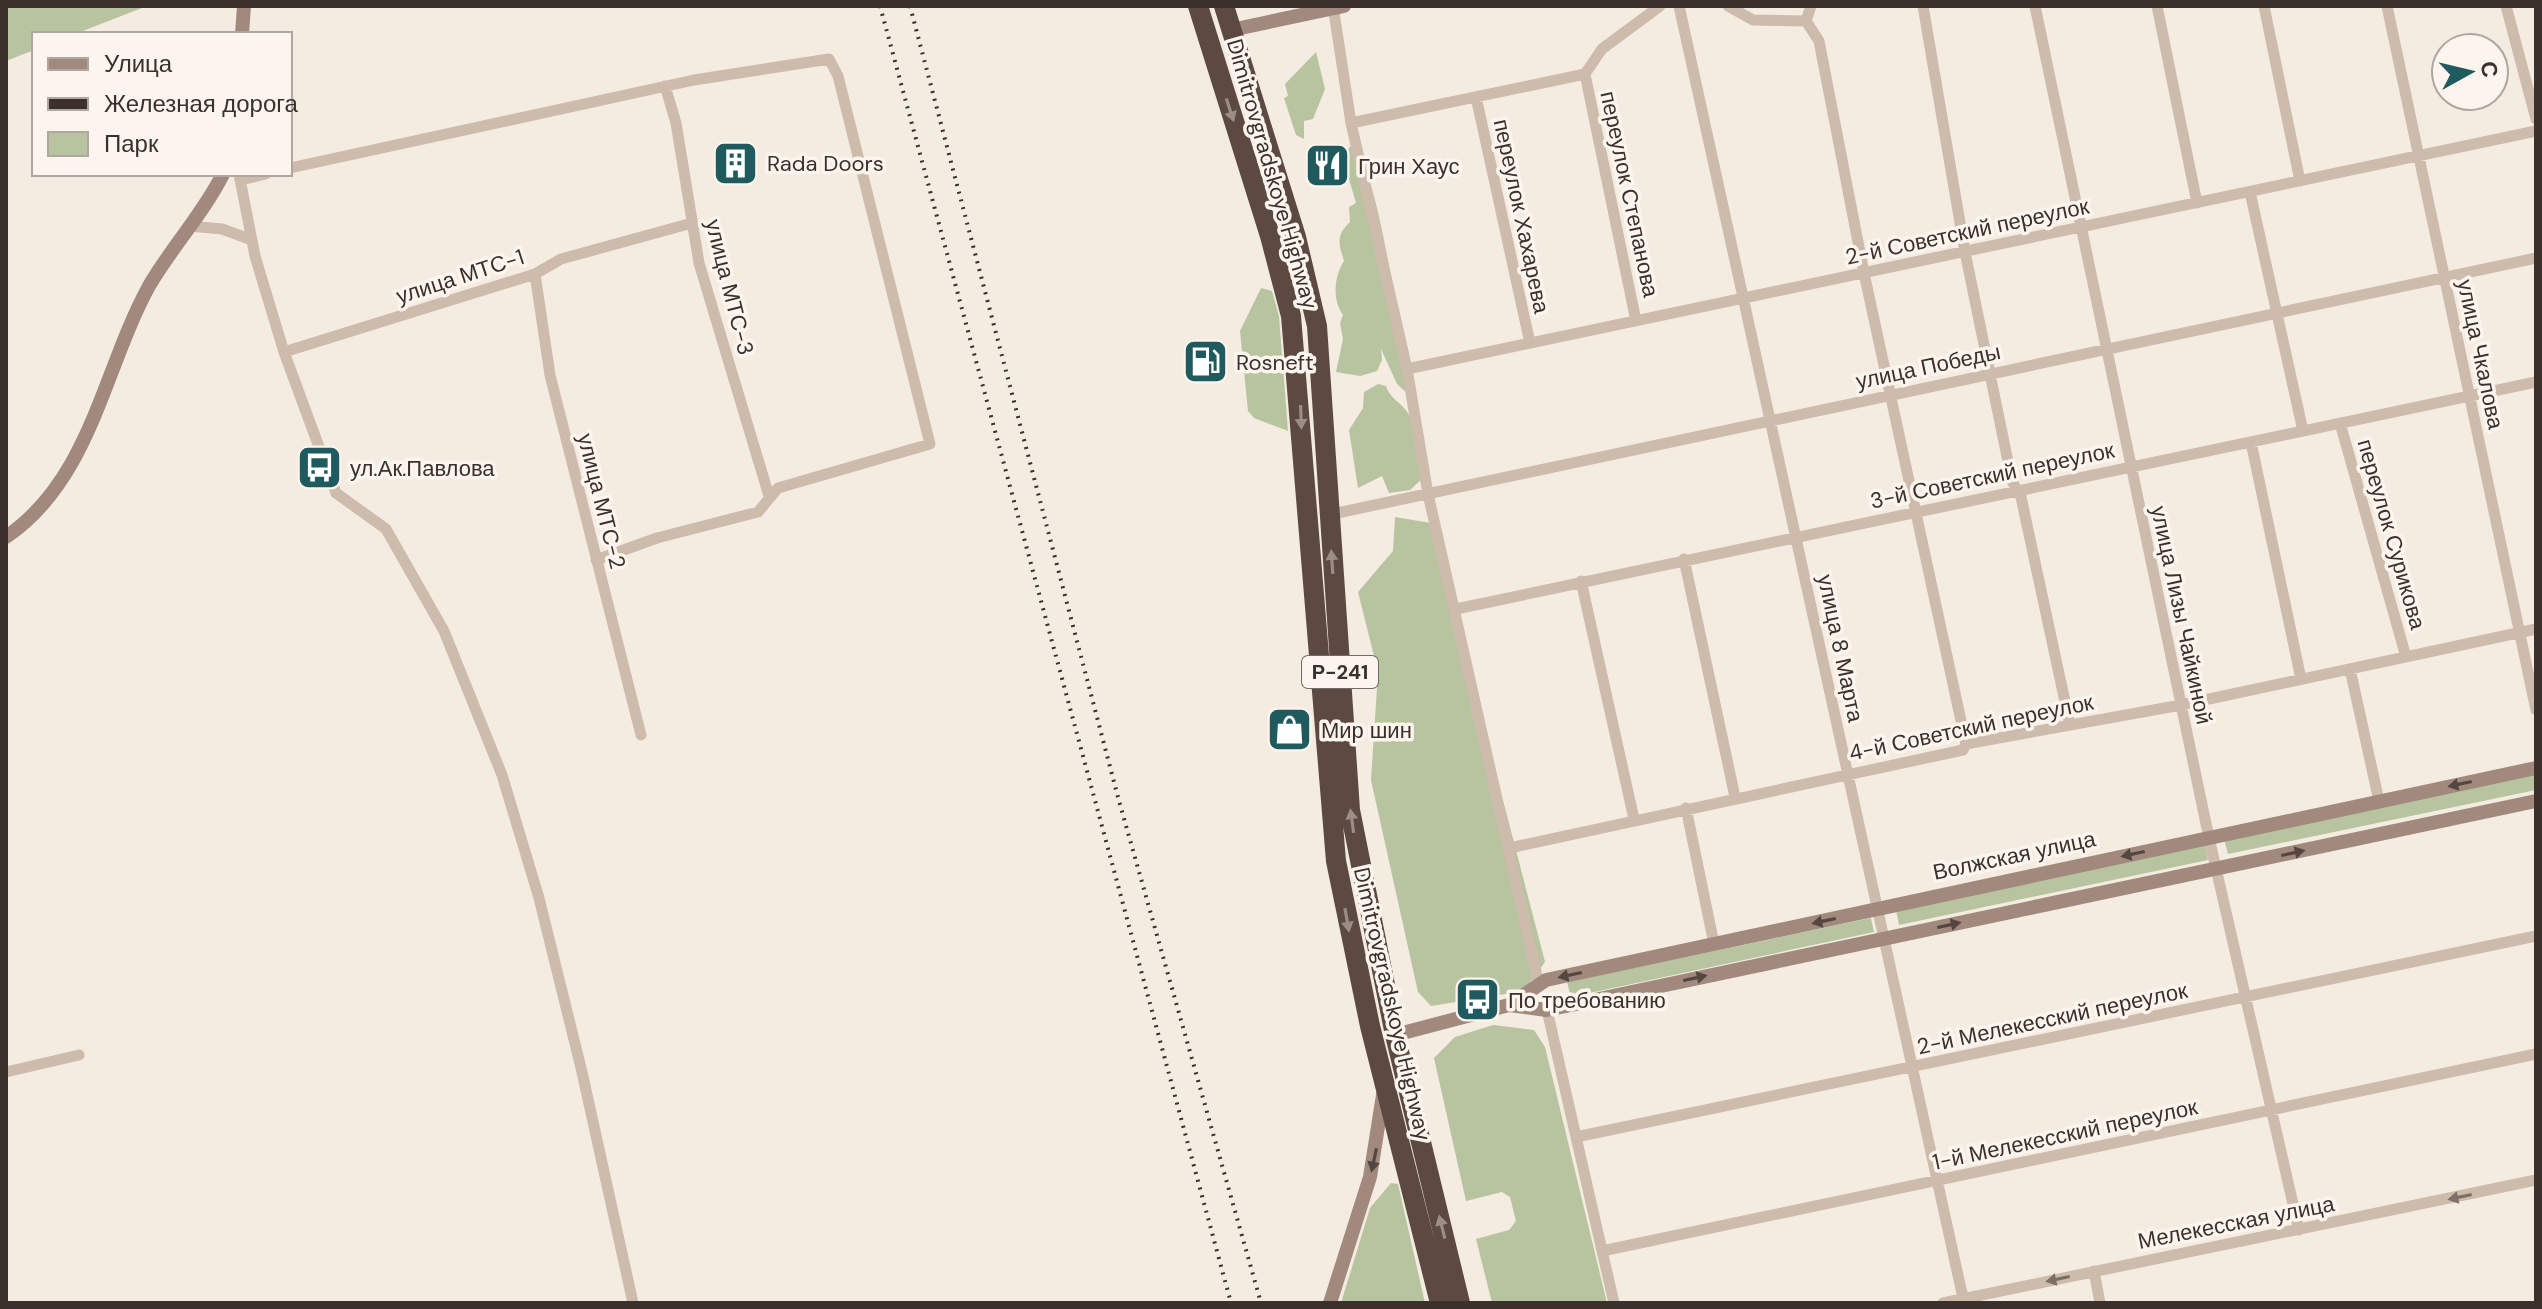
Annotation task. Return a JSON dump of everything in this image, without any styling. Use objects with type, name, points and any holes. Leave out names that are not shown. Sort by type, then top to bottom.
[{"type":"highway","name":"Dimitrovgradskoye Highway","points":[[1198,6],[1270,236],[1291,316],[1336,861],[1384,1083],[1440,1303]]},
{"type":"highway","name":"Dimitrovgradskoye Highway","points":[[1224,6],[1296,237],[1313,305],[1320,349],[1328,515],[1350,810],[1395,1035],[1460,1303]]},
{"type":"highway","points":[[1207,36],[1231,30]]},
{"type":"highway","name":"Волжская улица","points":[[1374,1040],[1395,1035]]},
{"type":"main road","points":[[242,32],[244,6]]},
{"type":"main road","points":[[1231,30],[1337,7]]},
{"type":"main road","points":[[6,537],[38,509],[71,464],[94,418],[132,321],[222,176]]},
{"type":"main road","name":"Волжская улица","points":[[1395,1035],[1509,1005],[1546,980],[2536,768]]},
{"type":"main road","name":"Волжская улица","points":[[1509,1005],[1547,1010],[2536,801]]},
{"type":"main road","points":[[1330,1303],[1370,1177],[1379,1134],[1384,1083]]},
{"type":"street","points":[[1351,123],[1585,74],[1602,49],[1660,6]]},
{"type":"street","name":"улица 8 Марта","points":[[1679,6],[1772,418],[1883,938],[1940,1181],[1963,1298]]},
{"type":"street","points":[[1728,6],[1753,20],[1806,21]]},
{"type":"street","points":[[1806,21],[1811,6]]},
{"type":"street","points":[[1923,6],[1965,252],[2012,481],[2017,488],[2070,725]]},
{"type":"street","name":"улица Лизы Чайкиной","points":[[2035,6],[2209,838],[2299,1230]]},
{"type":"street","points":[[2157,6],[2197,203]]},
{"type":"street","points":[[2264,6],[2300,181]]},
{"type":"street","name":"улица Чкалова","points":[[2387,6],[2536,710]]},
{"type":"street","points":[[2506,6],[2536,119]]},
{"type":"street","points":[[1337,7],[1351,123],[1407,369],[1428,494],[1539,985]]},
{"type":"street","points":[[1806,21],[1819,41],[1864,273],[1966,744]]},
{"type":"street","points":[[292,168],[665,86],[829,59],[838,76],[930,444],[861,466],[843,466],[778,488],[758,512],[657,538],[596,560]]},
{"type":"street","name":"переулок Степанова","points":[[1585,74],[1636,321]]},
{"type":"street","name":"улица МТС-3","points":[[665,86],[676,123],[699,263],[769,496]]},
{"type":"street","name":"переулок Хахарева","points":[[1476,97],[1530,343]]},
{"type":"street","name":"2-й Советский переулок","points":[[1407,369],[2536,131]]},
{"type":"street","points":[[240,177],[252,240],[284,352],[336,493],[386,529],[444,631],[502,775],[539,898],[582,1072],[633,1303]]},
{"type":"street","points":[[2250,192],[2303,431]]},
{"type":"street","name":"улица МТС-1","points":[[284,352],[535,274],[561,259],[692,223]]},
{"type":"street","points":[[189,226],[222,229],[252,240]]},
{"type":"street","name":"улица Победы","points":[[1328,515],[1772,418],[2536,258]]},
{"type":"street","name":"улица МТС-2","points":[[535,274],[550,375],[641,735]]},
{"type":"street","name":"3-й Советский переулок","points":[[1456,609],[2017,488],[2536,382]]},
{"type":"street","name":"переулок Сурикова","points":[[2340,423],[2406,657]]},
{"type":"street","points":[[2251,442],[2301,679]]},
{"type":"street","points":[[1684,559],[1735,797]]},
{"type":"street","points":[[1581,581],[1634,819]]},
{"type":"street","name":"4-й Советский переулок","points":[[1509,848],[1963,750],[1966,744],[2181,705],[2536,629]]},
{"type":"street","points":[[2350,669],[2379,801]]},
{"type":"street","points":[[1686,808],[1714,944]]},
{"type":"street","name":"2-й Мелекесский переулок","points":[[1576,1137],[2536,936]]},
{"type":"street","points":[[1547,1010],[1614,1303]]},
{"type":"street","name":"1-й Мелекесский переулок","points":[[1602,1251],[2536,1054]]},
{"type":"street","points":[[6,1072],[79,1055]]},
{"type":"street","name":"Мелекесская улица","points":[[1943,1303],[2536,1180]]},
{"type":"street","points":[[2094,1271],[2100,1303]]},
{"type":"green space","points":[[6,6],[147,6],[80,32],[32,32],[32,51],[6,61]]},
{"type":"green space","points":[[1316,52],[1325,89],[1313,119],[1304,121],[1304,139],[1296,135],[1284,98],[1288,96],[1285,84]]},
{"type":"green space","points":[[1352,145],[1372,188],[1380,223],[1395,301],[1407,393],[1397,384],[1381,349],[1382,360],[1377,371],[1360,376],[1336,372],[1343,339],[1340,323],[1343,315],[1336,295],[1336,281],[1344,261],[1340,240],[1350,222],[1349,207],[1356,203],[1342,155]]},
{"type":"green space","points":[[1261,288],[1272,291],[1279,316],[1288,431],[1254,418],[1248,411],[1240,331]]},
{"type":"green space","points":[[1378,384],[1386,386],[1407,412],[1412,424],[1425,476],[1410,490],[1389,493],[1382,476],[1358,488],[1349,430],[1363,408],[1364,392]]},
{"type":"green space","points":[[1395,517],[1431,523],[1545,962],[1524,991],[1431,1006],[1418,992],[1371,780],[1378,672],[1358,592],[1393,551]]},
{"type":"green space","points":[[2534,774],[2536,790],[2228,854],[2224,839]]},
{"type":"green space","points":[[2205,844],[2208,860],[1899,925],[1896,910]]},
{"type":"green space","points":[[1871,918],[1874,932],[1571,997],[1567,982]]},
{"type":"green space","points":[[1493,1025],[1534,1030],[1545,1047],[1607,1303],[1492,1303],[1476,1239],[1509,1230],[1516,1221],[1510,1197],[1502,1192],[1466,1201],[1434,1058],[1455,1037]]},
{"type":"green space","points":[[1391,1183],[1398,1184],[1425,1303],[1341,1303],[1370,1208]]},
{"type":"railway","points":[[880,6],[1231,1303]]},
{"type":"railway","points":[[910,6],[1119,801],[1261,1303]]},
{"type":"place","name":"Rada Doors","points":[[736,163]]},
{"type":"place","name":"Грин Хаус","points":[[1327,166]]},
{"type":"place","name":"Rosneft","points":[[1205,362]]},
{"type":"place","name":"ул.Ак.Павлова","points":[[319,468]]},
{"type":"place","name":"Мир шин","points":[[1290,730]]},
{"type":"place","name":"По требованию","points":[[1477,1000]]}]
